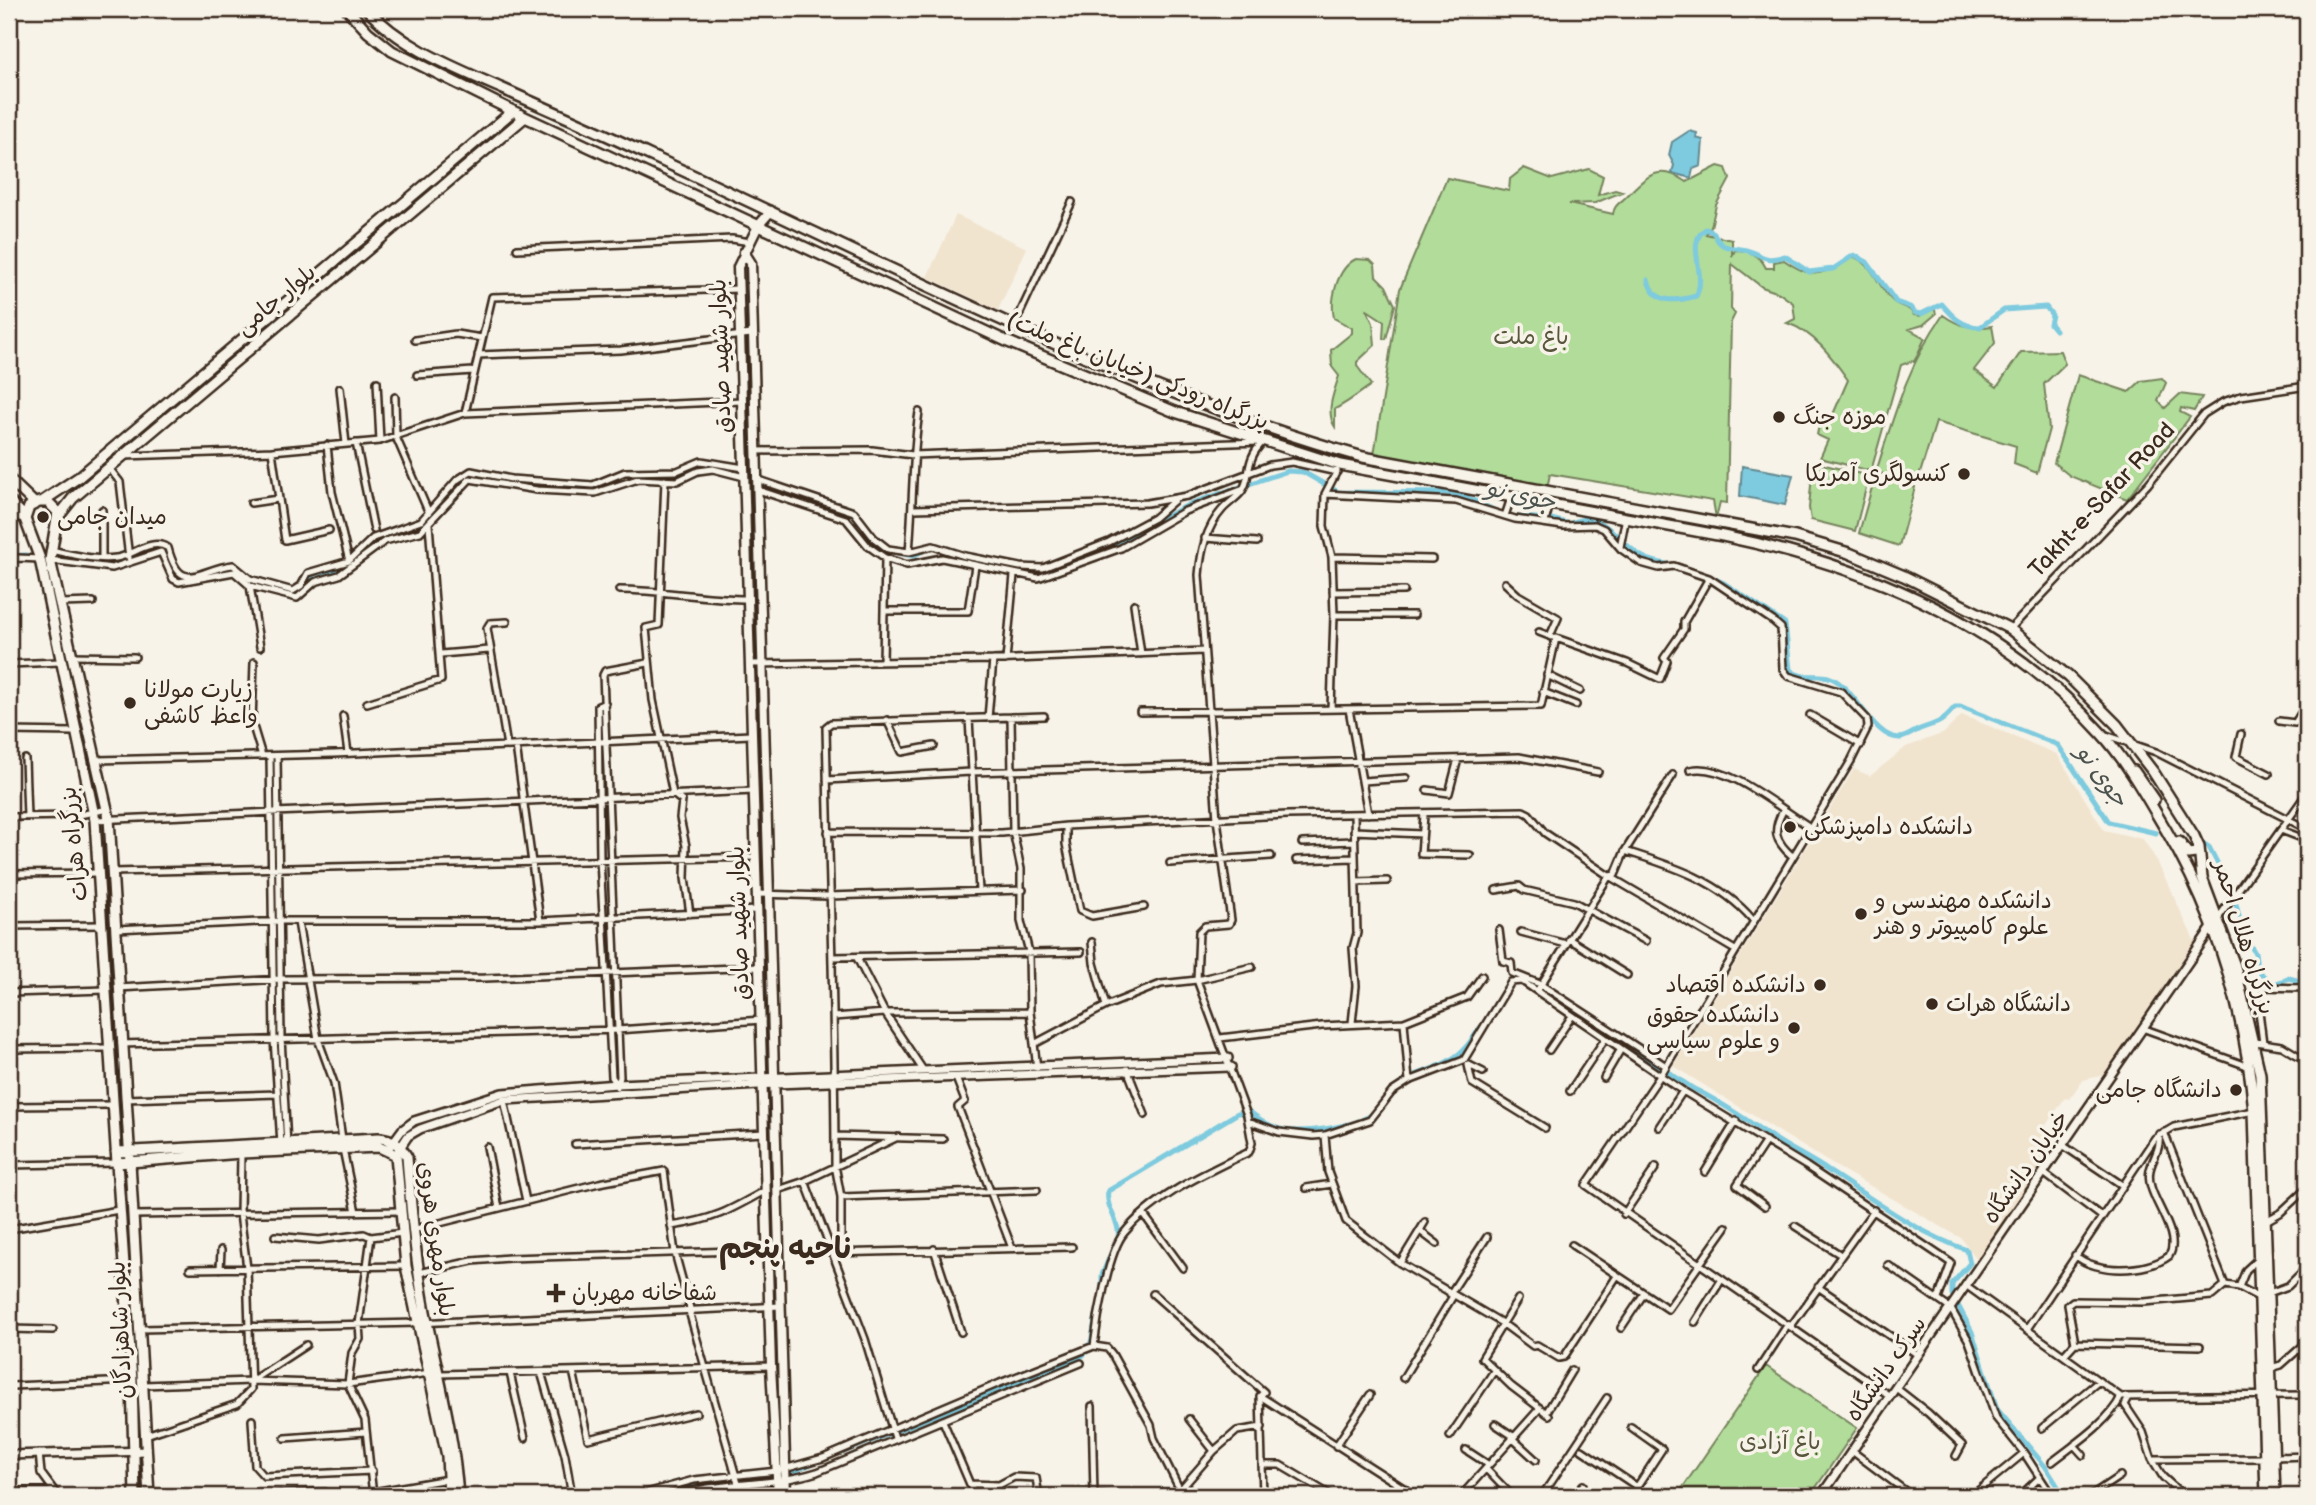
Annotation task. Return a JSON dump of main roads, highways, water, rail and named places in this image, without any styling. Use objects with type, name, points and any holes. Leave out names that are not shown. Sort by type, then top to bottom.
[{"type":"main road","name":"بزرگراه رودکی (خیابان باغ ملت)","points":[[347,9],[368,32],[392,51],[524,117],[1006,341],[1175,412],[1338,468],[1437,492],[1550,504],[1781,548],[1847,568],[1890,586],[1997,643],[2045,680],[2103,735],[2124,764]]},
{"type":"main road","name":"بزرگراه رودکی (خیابان باغ ملت)","points":[[367,9],[403,40],[540,106],[1014,326],[1147,384],[1296,438],[1363,457],[1751,527],[1849,553],[1904,576],[2010,629]]},
{"type":"main road","name":"بلوار جامی","points":[[39,502],[79,477],[513,111]]},
{"type":"main road","name":"بلوار جامی","points":[[58,517],[73,498],[524,117]]},
{"type":"main road","points":[[744,252],[758,226],[771,211]]},
{"type":"main road","name":"بلوار شهید صادق","points":[[744,252],[737,267],[751,735],[771,1366],[781,1470]]},
{"type":"main road","name":"بلوار شهید صادق","points":[[744,252],[751,263],[775,1080],[781,1306],[781,1481],[778,1496]]},
{"type":"main road","points":[[9,479],[39,502],[55,508],[58,517],[54,531],[42,535],[9,501]]},
{"type":"main road","points":[[26,521],[39,502]]},
{"type":"main road","name":"بزرگراه هرات","points":[[26,521],[46,557],[60,603],[109,813],[129,1157]]},
{"type":"main road","name":"بزرگراه هرات","points":[[54,531],[46,557],[60,662],[94,816],[117,1163]]},
{"type":"main road","name":"بزرگراه هلال احمر","points":[[2010,629],[2069,677],[2132,743],[2199,847],[2202,878],[2259,1042],[2272,1368],[2268,1396]]},
{"type":"main road","points":[[2124,764],[2137,773],[2188,854],[2196,853],[2199,847]]},
{"type":"main road","name":"بزرگراه هلال احمر","points":[[2124,764],[2185,862],[2216,921],[2235,990],[2250,1067],[2260,1298],[2268,1396],[2269,1457],[2266,1496]]},
{"type":"main road","points":[[101,908],[114,907]]},
{"type":"main road","name":"بلوار مهری هروی","points":[[117,1163],[129,1157],[343,1144],[395,1148],[407,1157],[406,1266],[423,1322],[455,1453],[458,1496]]},
{"type":"main road","name":"بلوار مهری هروی","points":[[116,1152],[129,1157],[241,1153],[284,1146]]},
{"type":"main road","name":"بلوار مهری هروی","points":[[395,1148],[400,1169],[401,1210],[419,1273],[423,1322]]},
{"type":"main road","name":"بلوار شاهزادگان","points":[[129,1157],[149,1496]]},
{"type":"main road","name":"بلوار شاهزادگان","points":[[117,1163],[132,1381],[135,1496]]},
{"type":"main road","name":"بلوار مهری هروی","points":[[435,1374],[449,1496]]},
{"type":"main road","name":"بزرگراه هلال احمر","points":[[2269,1457],[2275,1496]]},
{"type":"main road","name":"بلوار شهید صادق","points":[[781,1481],[786,1496]]},
{"type":"water","points":[[1689,131],[1697,133],[1696,138],[1703,140],[1701,166],[1693,169],[1691,178],[1672,173],[1674,165],[1669,155],[1672,142]]},
{"type":"water","points":[[1742,466],[1793,475],[1785,505],[1740,496]]},
{"type":"waterway","points":[[1648,280],[1651,288],[1660,297],[1673,300],[1696,296],[1700,278],[1697,242],[1706,229],[1714,233],[1723,245],[1768,258],[1785,256],[1809,272],[1833,269],[1854,255],[1867,262],[1896,302],[1910,307],[1915,313],[1921,314],[1942,304],[1958,320],[1980,327],[2004,310],[2046,307],[2052,315],[2050,324],[2055,330]]},
{"type":"waterway","points":[[663,473],[677,474],[700,464]]},
{"type":"waterway","points":[[723,466],[759,481]]},
{"type":"waterway","name":"جوی نو","points":[[1089,552],[1124,539],[1192,503],[1288,471],[1303,472],[1338,492],[1449,493],[1464,496],[1498,512]]},
{"type":"waterway","points":[[438,510],[470,472]]},
{"type":"waterway","points":[[593,486],[620,477]]},
{"type":"waterway","points":[[389,534],[415,527],[431,517]]},
{"type":"waterway","name":"جوی نو","points":[[1518,517],[1551,519],[1570,524],[1593,520],[1611,530],[1637,554],[1695,571]]},
{"type":"waterway","name":"جوی نو","points":[[864,529],[871,540],[882,547]]},
{"type":"waterway","points":[[356,560],[370,542]]},
{"type":"waterway","name":"جوی نو","points":[[891,551],[913,556],[924,550]]},
{"type":"waterway","points":[[167,552],[175,573],[187,577]]},
{"type":"waterway","points":[[9,556],[26,555]]},
{"type":"waterway","points":[[64,558],[85,559]]},
{"type":"waterway","name":"جوی نو","points":[[973,560],[1007,569]]},
{"type":"waterway","points":[[279,589],[300,592],[314,574],[348,566]]},
{"type":"waterway","name":"جوی نو","points":[[1020,573],[1048,568]]},
{"type":"waterway","name":"جوی نو","points":[[1710,577],[1724,583],[1785,624],[1790,670],[1800,675],[1825,676],[1840,683],[1873,722],[1890,736],[1905,737],[1939,722],[1955,707],[1962,707],[2058,745],[2109,822],[2156,833]]},
{"type":"waterway","points":[[2198,840],[2209,847],[2232,892]]},
{"type":"waterway","points":[[2235,900],[2243,933],[2255,953],[2257,969],[2272,985],[2289,978],[2307,983]]},
{"type":"waterway","points":[[1531,982],[1694,1089],[1724,1105],[1895,1214],[1930,1234],[1967,1250],[1970,1263],[1952,1284],[1952,1294],[1972,1332],[1997,1409],[2045,1466],[2064,1496]]},
{"type":"waterway","points":[[1396,1087],[1408,1078],[1455,1057],[1480,1028]]},
{"type":"waterway","points":[[1118,1239],[1108,1191],[1238,1113],[1250,1112],[1275,1127],[1293,1131],[1344,1125],[1374,1113]]},
{"type":"waterway","points":[[1102,1288],[1102,1275],[1112,1251]]},
{"type":"waterway","points":[[841,1453],[1081,1357],[1089,1348],[1097,1312]]},
{"type":"waterway","points":[[794,1471],[816,1462]]},
{"type":"waterway","points":[[738,1477],[766,1478]]},
{"type":"waterway","points":[[651,1496],[708,1481]]},
{"type":"place","name":"موزه جنگ","points":[[1779,417]]},
{"type":"place","name":"کنسولگری آمریکا","points":[[1964,474]]},
{"type":"place","name":"میدان جامی","points":[[43,517]]},
{"type":"place","name":"زیارت مولانا واعظ کاشفی","points":[[130,703]]},
{"type":"place","name":"دانشکده دامپزشکی","points":[[1790,827]]},
{"type":"place","name":"دانشکده مهندسی و علوم کامپیوتر و هنر","points":[[1861,914]]},
{"type":"place","name":"دانشکده اقتصاد","points":[[1820,985]]},
{"type":"place","name":"دانشگاه هرات","points":[[1932,1004]]},
{"type":"place","name":"دانشکده حقوق و علوم سیاسی","points":[[1794,1028]]},
{"type":"place","name":"دانشگاه جامی","points":[[2236,1090]]},
{"type":"place","name":"شفاخانه مهربان","points":[[556,1293]]},
{"type":"district","name":"ناحیه پنجم","points":[[785,1249]]},
{"type":"park label","name":"باغ ملت","points":[[1531,337]]},
{"type":"park label","name":"باغ آزادی","points":[[1780,1442]]}]
